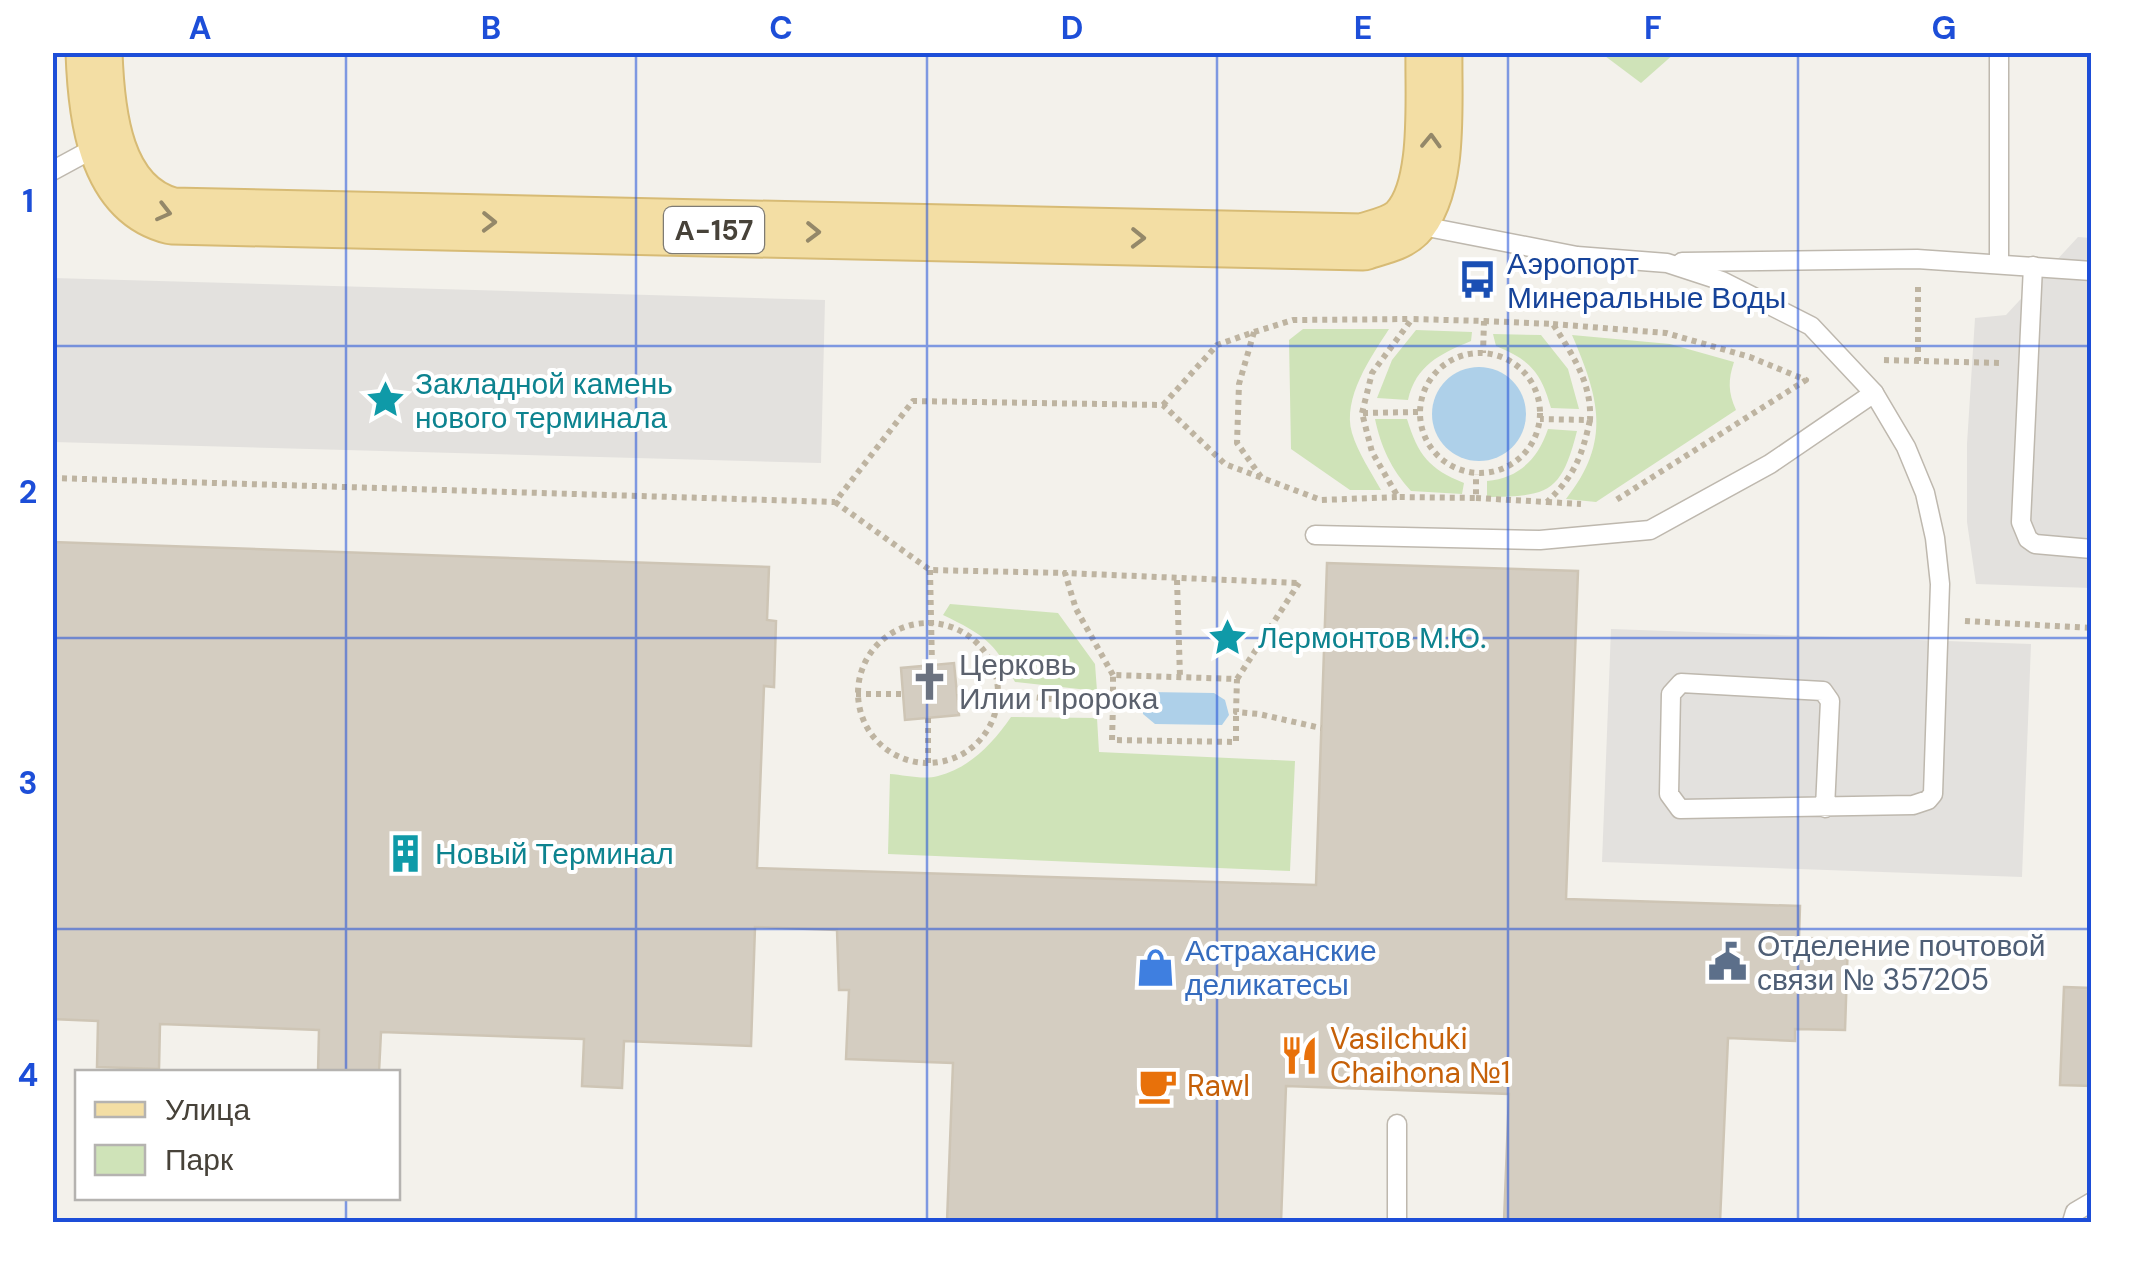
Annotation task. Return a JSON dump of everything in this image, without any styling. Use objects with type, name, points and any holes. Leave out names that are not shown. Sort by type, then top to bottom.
[{"type":"main road","name":"А-157","points":[[94,52],[104,142],[126,186],[140,203],[172,216],[1363,242],[1406,224]]},
{"type":"main road","points":[[1406,224],[1428,179],[1434,52]]},
{"type":"lane","points":[[1999,52],[1999,264]]},
{"type":"lane","points":[[52,171],[104,142]]},
{"type":"lane","points":[[1406,224],[1577,256],[1667,263],[1917,258],[2092,270]]},
{"type":"lane","points":[[1667,263],[1722,281],[1812,326],[1874,393],[1906,448],[1925,494],[1936,538],[1939,620],[1933,794],[1928,800],[1914,805],[1825,808],[1680,809],[1669,794],[1672,690],[1688,683],[1819,689],[1826,693],[1830,701],[1825,808]]},
{"type":"lane","points":[[2033,266],[2021,522],[2028,539],[2035,544],[2092,549]]},
{"type":"lane","points":[[1314,535],[1540,540],[1650,530],[1770,464],[1874,393]]},
{"type":"lane","points":[[1397,1124],[1397,1222]]},
{"type":"lane","points":[[2072,1222],[2075,1212],[2092,1202]]},
{"type":"path","points":[[1918,280],[1918,361]]},
{"type":"path","points":[[1398,497],[1372,452],[1362,414],[1372,374],[1412,319]]},
{"type":"path","points":[[1163,404],[1217,345],[1293,320],[1484,321],[1666,333],[1750,357],[1806,380],[1608,505]]},
{"type":"path","points":[[1482,354],[1484,321]]},
{"type":"path","points":[[1547,502],[1564,486],[1582,456],[1591,400],[1578,365],[1553,324]]},
{"type":"path","points":[[1254,332],[1239,384],[1237,444],[1262,478]]},
{"type":"path","points":[[1482,354],[1512,362],[1526,374],[1536,390],[1540,419],[1530,446],[1517,461],[1500,470],[1476,474],[1451,467],[1438,458],[1421,429],[1418,412],[1421,396],[1439,368],[1456,357],[1482,354]]},
{"type":"path","points":[[1884,360],[2028,364]]},
{"type":"path","points":[[835,502],[913,401],[1163,404],[1224,464],[1321,500],[1476,498],[1589,504]]},
{"type":"path","points":[[1362,414],[1418,412]]},
{"type":"path","points":[[1540,419],[1590,420]]},
{"type":"path","points":[[1476,474],[1476,498]]},
{"type":"path","points":[[52,478],[835,502],[930,570],[1065,573],[1300,583],[1237,678],[1236,742],[1112,740],[1114,676],[1076,609],[1065,573]]},
{"type":"path","points":[[930,570],[932,666]]},
{"type":"path","points":[[1177,580],[1180,677]]},
{"type":"path","points":[[1939,620],[2092,628]]},
{"type":"path","points":[[932,622],[953,628],[975,642],[988,656],[1001,694],[993,722],[962,755],[917,763],[894,755],[876,741],[862,717],[856,694],[871,653],[887,637],[908,626],[932,622]]},
{"type":"path","points":[[1114,676],[1237,678]]},
{"type":"path","points":[[856,694],[902,694]]},
{"type":"path","points":[[957,697],[1001,694],[1113,705]]},
{"type":"path","points":[[1236,712],[1321,728]]},
{"type":"path","points":[[928,718],[928,763]]},
{"type":"green space","points":[[1601,53],[1675,53],[1641,83]]},
{"type":"green space","points":[[1303,329],[1389,329],[1360,378],[1350,420],[1358,448],[1381,490],[1350,490],[1291,449],[1289,340]]},
{"type":"green space","points":[[1416,330],[1472,332],[1471,341],[1423,369],[1408,400],[1377,398],[1392,360]]},
{"type":"green space","points":[[1493,334],[1541,335],[1568,369],[1579,409],[1551,408],[1532,369],[1496,346]]},
{"type":"green space","points":[[1572,335],[1670,344],[1734,362],[1730,386],[1736,410],[1596,502],[1566,499],[1590,458],[1596,419],[1589,379]]},
{"type":"green space","points":[[1375,419],[1407,419],[1426,459],[1464,483],[1462,494],[1411,491],[1388,457]]},
{"type":"green space","points":[[1548,429],[1577,431],[1558,479],[1538,492],[1487,497],[1487,481],[1509,476],[1526,465]]},
{"type":"green space","points":[[950,604],[1058,613],[1095,664],[1097,691],[1015,682],[1001,657],[986,641],[943,615]]},
{"type":"green space","points":[[1011,717],[1097,718],[1099,752],[1295,761],[1290,871],[888,854],[890,774],[927,778],[950,772],[980,753]]},
{"type":"shaded area","points":[[2078,237],[2091,238],[2091,588],[1976,584],[1967,522],[1967,444],[1975,318],[2006,315]]},
{"type":"shaded area","points":[[53,278],[825,300],[821,463],[53,442]]},
{"type":"shaded area","points":[[1611,629],[2031,644],[2022,877],[1602,862]]},
{"type":"water","points":[[1479,367],[1497,370],[1512,381],[1523,396],[1523,432],[1512,447],[1497,458],[1479,461],[1461,458],[1446,447],[1435,432],[1432,414],[1435,396],[1446,381],[1461,370]]},
{"type":"water","points":[[1149,692],[1214,693],[1225,700],[1229,715],[1222,725],[1155,724],[1143,714],[1142,700]]},
{"type":"building","points":[[52,542],[769,567],[767,620],[776,621],[774,687],[764,686],[757,868],[1316,885],[1327,563],[1578,571],[1566,899],[1800,906],[1799,938],[1848,940],[1845,1030],[1795,1029],[1795,1041],[1728,1038],[1720,1222],[1504,1222],[1509,1094],[1286,1086],[1281,1222],[947,1222],[953,1063],[846,1059],[849,990],[839,990],[837,930],[755,927],[751,1046],[624,1041],[622,1088],[582,1086],[584,1039],[381,1032],[379,1070],[318,1070],[319,1030],[160,1024],[159,1069],[97,1067],[98,1021],[52,1019]]},
{"type":"building","name":"Церковь Илии Пророка","points":[[954,663],[959,715],[905,720],[901,668]]},
{"type":"building","points":[[2064,987],[2092,988],[2092,1086],[2060,1085]]},
{"type":"place","name":"Аэропорт Минеральные Воды","points":[[1477,280]]},
{"type":"place","name":"Закладной камень нового терминала","points":[[385,400]]},
{"type":"place","name":"Лермонтов М.Ю.","points":[[1228,637]]},
{"type":"place","name":"Церковь Илии Пророка","points":[[929,681]]},
{"type":"place","name":"Новый Терминал","points":[[405,853]]},
{"type":"place","name":"Отделение почтовой связи № 357205","points":[[1727,962]]},
{"type":"place","name":"Астраханские деликатесы","points":[[1155,967]]},
{"type":"place","name":"Vasilchuki Chaihona №1","points":[[1300,1055]]},
{"type":"place","name":"Rawl","points":[[1157,1085]]}]
